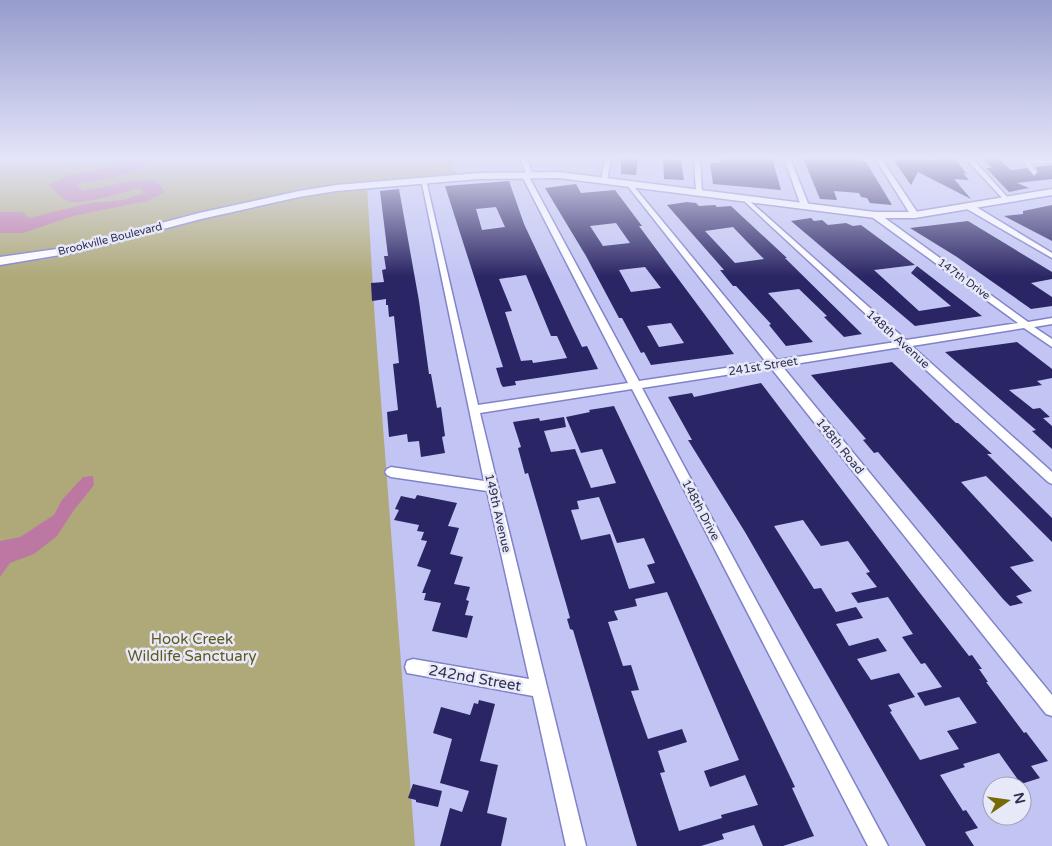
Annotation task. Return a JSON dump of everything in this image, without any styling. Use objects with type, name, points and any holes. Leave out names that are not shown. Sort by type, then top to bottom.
[{"type":"street","name":"Brookville Boulevard","points":[[0,261],[72,250],[199,216],[283,197]]},
{"type":"street","name":"149th Avenue","points":[[427,197],[538,689],[576,846]]},
{"type":"street","name":"148th Drive","points":[[539,197],[878,846]]},
{"type":"street","name":"148th Road","points":[[640,197],[1052,708]]},
{"type":"street","name":"Brookville Boulevard","points":[[733,197],[875,215],[916,216],[1021,197]]},
{"type":"street","points":[[802,197],[805,206]]},
{"type":"street","points":[[904,197],[916,216]]},
{"type":"street","name":"148th Avenue","points":[[745,199],[1052,479]]},
{"type":"street","points":[[970,207],[1052,256]]},
{"type":"street","name":"147th Drive","points":[[875,215],[1052,344]]},
{"type":"street","name":"241st Street","points":[[474,410],[1052,321]]},
{"type":"street","points":[[391,472],[492,487]]},
{"type":"street","name":"242nd Street","points":[[413,666],[538,689]]},
{"type":"green space","points":[[0,197],[270,197],[190,214],[78,245],[45,252],[0,256]]},
{"type":"green space","name":"Hook Creek Wildlife Sanctuary","points":[[300,197],[368,197],[375,322],[415,846],[0,846],[0,264],[47,259],[76,253],[264,203]]},
{"type":"shaded area","points":[[62,197],[105,197],[82,202],[65,200]]},
{"type":"shaded area","points":[[131,197],[154,197],[147,201],[73,216],[23,233],[0,233],[0,212],[22,212],[29,218],[90,203]]},
{"type":"shaded area","points":[[93,476],[94,485],[74,510],[57,536],[34,554],[10,563],[0,577],[0,541],[20,537],[54,515],[62,500],[83,477]]},
{"type":"building","points":[[381,197],[401,197],[419,301],[429,374],[431,374],[437,408],[441,407],[445,436],[442,437],[445,453],[421,457],[419,441],[408,442],[407,434],[389,437],[387,412],[398,410],[393,364],[399,363],[394,316],[389,317],[386,299],[372,301],[371,283],[384,282],[382,270],[386,269],[384,256],[388,256]]},
{"type":"building","points":[[449,197],[515,197],[524,224],[582,347],[587,346],[598,369],[515,381],[516,385],[503,387],[496,368],[503,367]],"holes":[[[496,207],[505,227],[482,230],[476,209]],[[526,275],[551,336],[557,336],[567,358],[533,363],[532,360],[521,361],[505,312],[512,311],[499,279]]]},
{"type":"building","points":[[551,197],[621,197],[642,226],[639,226],[734,354],[651,365],[644,352],[641,353],[622,318],[619,318],[586,256]],"holes":[[[616,223],[630,243],[603,246],[590,226]],[[645,267],[661,288],[631,292],[619,270]],[[671,323],[684,343],[659,347],[647,326]]]},
{"type":"building","points":[[819,197],[836,197],[837,200]]},
{"type":"building","points":[[864,197],[887,197],[892,205],[870,203],[867,198]]},
{"type":"building","points":[[687,202],[696,203],[699,206],[731,206],[787,258],[785,258],[862,334],[844,337],[824,317],[827,316],[799,289],[768,293],[813,342],[786,346],[769,325],[771,324],[736,286],[733,286],[720,270],[724,270],[667,205]],"holes":[[[733,227],[764,259],[735,263],[705,231]]]},
{"type":"building","points":[[1052,205],[1052,241],[1004,216],[1023,214],[1023,211]]},
{"type":"building","points":[[811,218],[814,221],[822,220],[828,225],[846,223],[853,226],[861,225],[915,265],[874,270],[919,311],[951,306],[911,273],[917,266],[982,316],[915,326],[791,221]]},
{"type":"building","points":[[968,221],[1052,272],[1052,279],[1031,283],[1052,297],[1052,306],[1031,309],[957,257],[910,228]]},
{"type":"building","points":[[1017,342],[1052,369],[1052,378],[1037,381],[1042,385],[1009,390],[1033,409],[1040,408],[1050,417],[1043,418],[1052,426],[1052,449],[1032,431],[1036,430],[945,352]]},
{"type":"building","points":[[892,362],[956,423],[992,454],[987,454],[1052,518],[1052,542],[986,476],[961,482],[1034,561],[1010,567],[1032,591],[1016,596],[1023,603],[1010,606],[1003,599],[878,452],[874,453],[863,440],[866,439],[811,375]]},
{"type":"building","points":[[761,383],[920,593],[969,656],[972,655],[982,669],[979,669],[988,682],[986,682],[1024,733],[1026,732],[1048,761],[1031,766],[1040,778],[1032,781],[1032,776],[1015,776],[999,753],[963,764],[965,767],[940,775],[963,811],[966,810],[978,828],[965,832],[974,846],[926,846],[745,532],[688,440],[692,440],[668,397],[692,393],[694,397]],"holes":[[[803,520],[821,546],[848,541],[870,572],[866,573],[877,587],[851,593],[858,603],[888,597],[913,634],[902,637],[921,664],[925,663],[942,687],[917,693],[925,706],[959,697],[977,723],[947,731],[959,749],[920,760],[890,712],[892,711],[888,705],[915,697],[899,673],[871,680],[857,659],[887,651],[878,638],[849,646],[836,624],[863,618],[856,607],[836,612],[821,588],[814,589],[774,526]]]},
{"type":"building","points":[[614,406],[795,787],[792,788],[814,836],[783,846],[763,846],[754,825],[722,834],[724,839],[701,846],[637,846],[573,630],[570,629],[567,619],[570,618],[567,607],[528,473],[525,474],[518,448],[521,447],[513,422],[539,418],[540,421],[564,417],[566,427],[544,431],[551,452],[575,449],[591,488],[616,483],[602,449],[581,453],[566,417],[590,412],[589,410]],"holes":[[[599,497],[617,543],[644,538],[655,563],[647,565],[655,583],[629,589],[610,534],[581,540],[571,510],[579,509],[577,501]],[[667,592],[739,760],[704,771],[710,787],[745,775],[758,805],[721,815],[722,818],[679,831],[660,773],[665,772],[658,751],[687,742],[682,729],[648,739],[631,691],[639,690],[631,665],[623,666],[608,622],[618,620],[614,611],[637,606],[635,599]]]},
{"type":"building","points":[[417,495],[457,503],[448,526],[459,528],[450,554],[463,557],[454,584],[470,587],[466,600],[469,601],[465,615],[473,616],[467,638],[432,631],[441,603],[424,600],[426,593],[422,593],[431,570],[417,566],[427,541],[421,540],[424,532],[417,531],[419,525],[394,520],[399,510],[395,509],[401,496],[415,499]]},
{"type":"building","points":[[479,700],[495,704],[480,761],[498,765],[487,813],[507,818],[501,846],[440,846],[450,808],[462,812],[469,791],[440,783],[452,739],[433,733],[441,707],[470,715],[474,703],[478,704]]},
{"type":"building","points":[[413,784],[442,791],[438,807],[416,802],[416,800],[408,798]]}]
